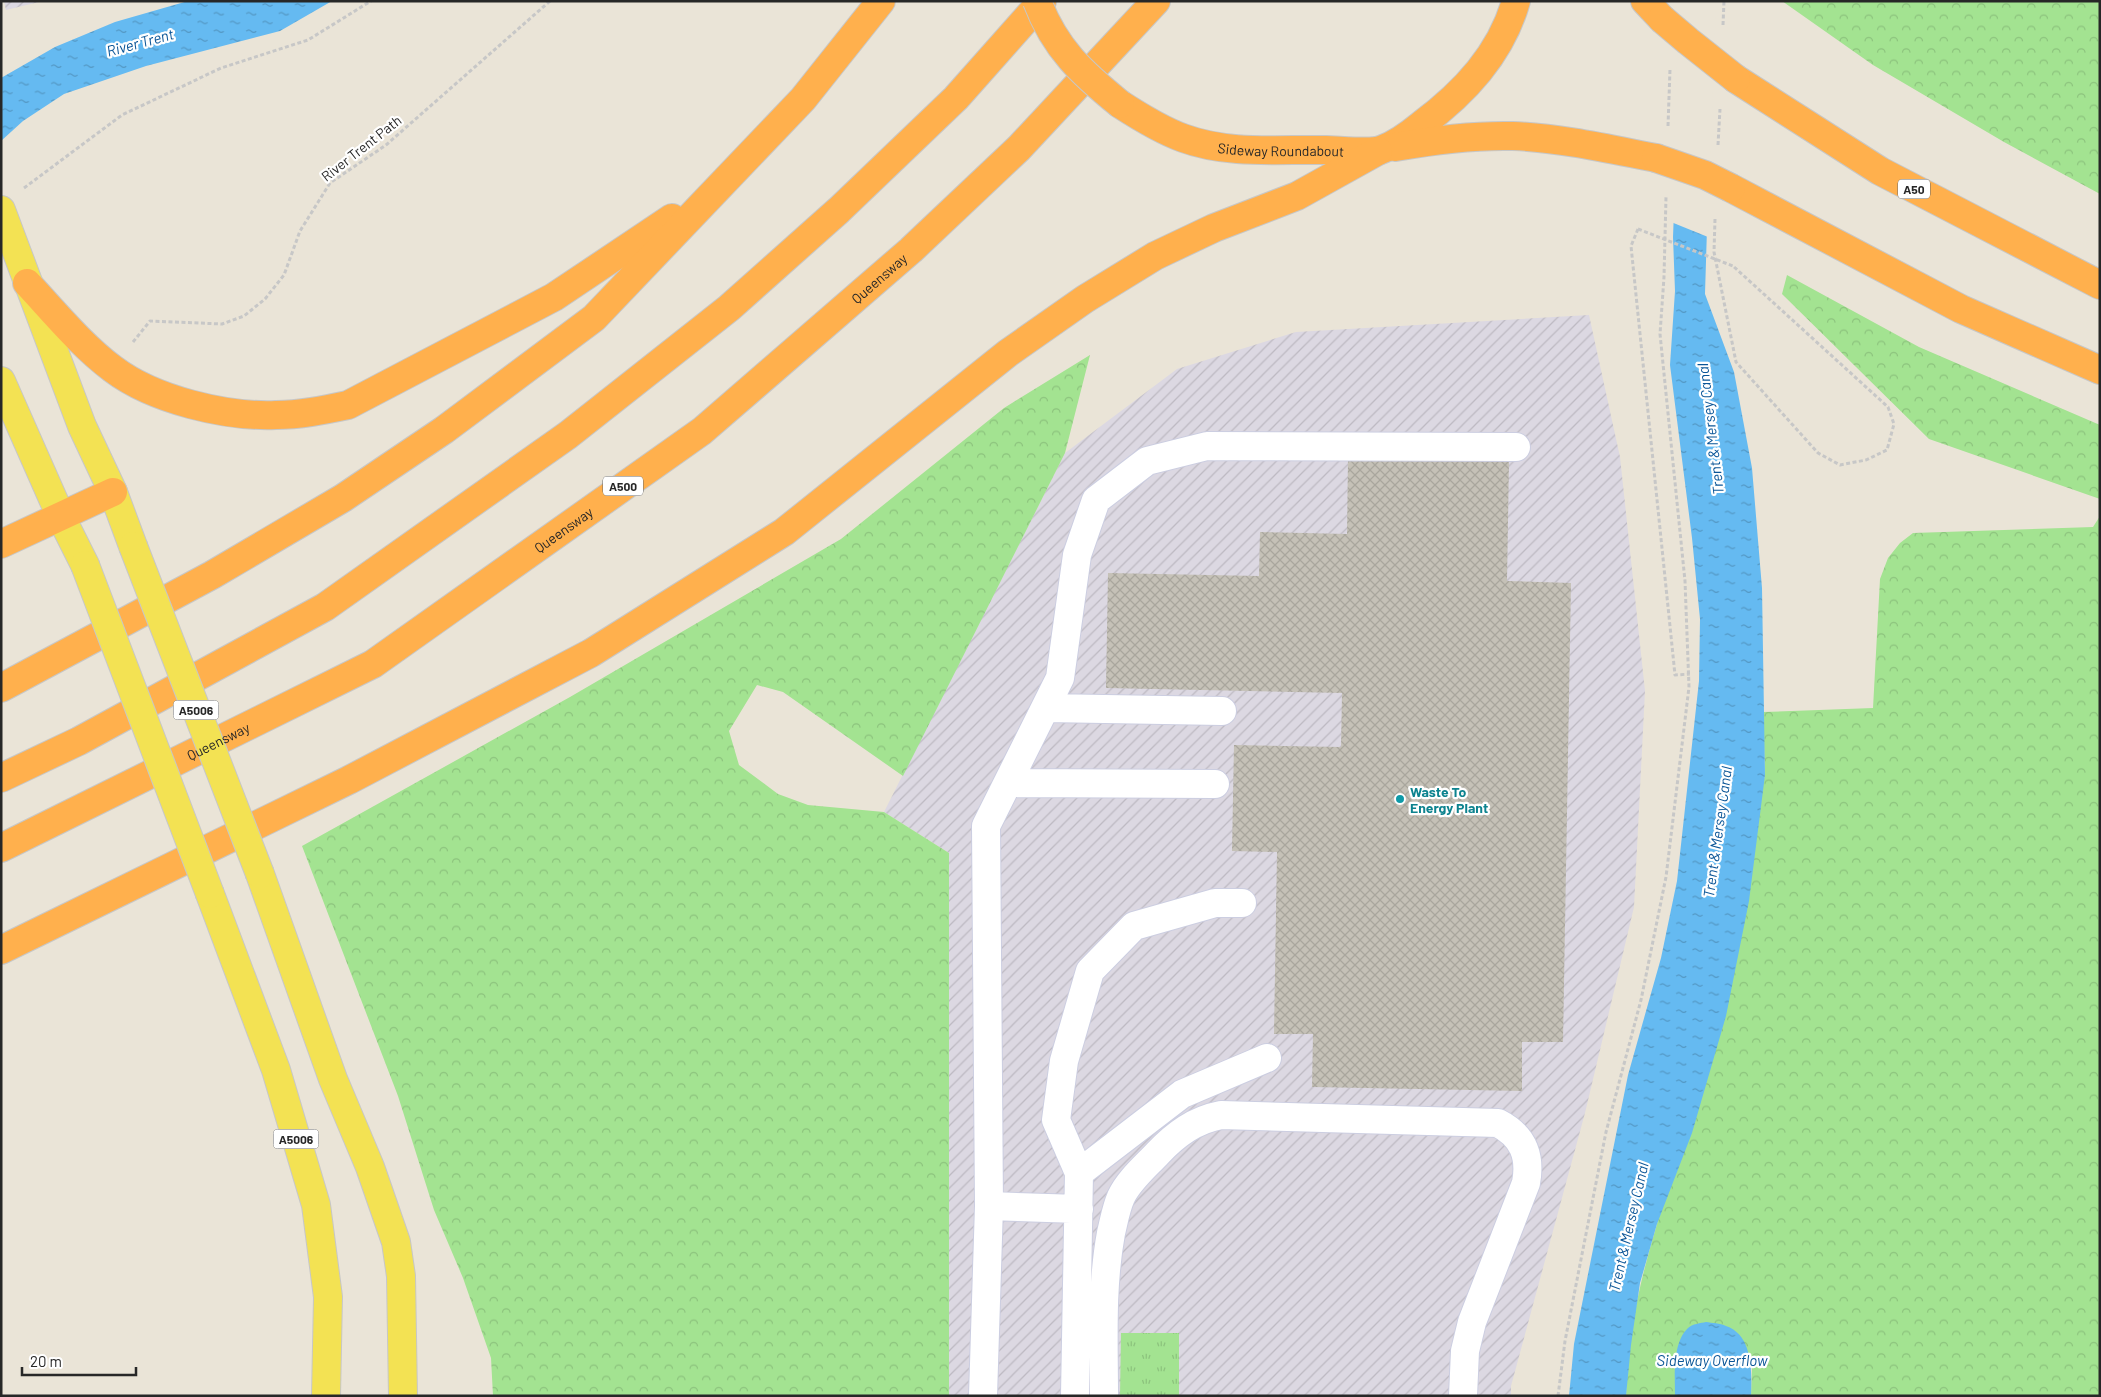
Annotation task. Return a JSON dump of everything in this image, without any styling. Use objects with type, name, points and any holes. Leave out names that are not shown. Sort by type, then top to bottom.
[{"type":"highway","points":[[1,688],[228,566],[343,498],[444,430],[594,318],[803,99],[880,1]]},
{"type":"highway","name":"Sideway Roundabout","points":[[1037,1],[1054,38],[1069,59],[1090,80],[1120,104],[1164,130],[1203,144],[1250,150],[1380,150]]},
{"type":"highway","points":[[1,778],[79,741],[325,607],[568,435],[729,308],[838,210],[956,98],[1042,1]]},
{"type":"highway","name":"Queensway","points":[[1,848],[372,664],[702,431],[911,250],[1019,148],[1156,1]]},
{"type":"highway","points":[[1,950],[349,780],[591,653],[784,532],[1008,353],[1085,299],[1156,256],[1214,228],[1297,196],[1411,133],[1439,112],[1469,83],[1485,64],[1502,39],[1516,1]]},
{"type":"highway","name":"A50","points":[[1654,10],[1688,41],[1736,78],[1880,172],[2100,285]]},
{"type":"highway","points":[[1380,150],[1427,141],[1469,137],[1512,136],[1662,146],[1705,174],[1961,309],[2100,370]]},
{"type":"highway","points":[[24,274],[89,349],[114,370],[138,385],[172,398],[207,408],[243,414],[276,416],[312,412],[348,404],[554,297],[644,239],[728,177]]},
{"type":"highway","points":[[1,544],[113,492]]},
{"type":"main road","name":"A5006","points":[[10,200],[24,274],[82,426],[113,492],[260,874],[333,1079],[370,1167],[396,1242],[401,1276],[403,1396]]},
{"type":"main road","name":"A5006","points":[[1,381],[61,517],[86,565],[276,1070],[316,1205],[328,1297],[326,1396]]},
{"type":"lane","points":[[983,1396],[989,1206],[986,826],[1060,678],[1077,555],[1096,500],[1147,461],[1207,446],[1516,447]]},
{"type":"lane","points":[[1046,708],[1222,711]]},
{"type":"lane","points":[[1008,783],[1215,784]]},
{"type":"lane","points":[[1075,1396],[1079,1173],[1056,1120],[1064,1061],[1090,971],[1134,926],[1215,903],[1242,903]]},
{"type":"lane","points":[[1079,1173],[1182,1094],[1267,1058]]},
{"type":"lane","points":[[1104,1396],[1105,1288],[1114,1217],[1122,1196],[1139,1173],[1186,1127],[1205,1118],[1221,1115],[1498,1123],[1510,1129],[1522,1144],[1529,1168],[1526,1183],[1472,1322],[1465,1351],[1463,1396]]},
{"type":"lane","points":[[989,1206],[1079,1208]]},
{"type":"path","points":[[10,200],[122,115],[221,68],[308,40],[371,1]]},
{"type":"path","name":"River Trent Path","points":[[133,342],[150,321],[222,324],[244,316],[265,299],[284,274],[300,231],[330,183],[386,145],[550,1]]},
{"type":"path","points":[[1723,30],[1724,1]]},
{"type":"path","points":[[1662,146],[1670,68]]},
{"type":"path","points":[[1718,146],[1720,107]]},
{"type":"path","points":[[1558,1396],[1565,1341],[1606,1132],[1641,1000],[1666,876],[1690,674],[1685,581],[1660,334],[1664,277],[1666,193]]},
{"type":"path","points":[[1690,674],[1675,675],[1631,246],[1638,229],[1733,266],[1888,407],[1894,424],[1886,450],[1866,460],[1840,464],[1818,453],[1736,362],[1714,252],[1716,213]]},
{"type":"shaded area","points":[[4,1],[43,1],[6,10]]},
{"type":"shaded area","points":[[1589,315],[1620,457],[1645,691],[1634,907],[1585,1113],[1511,1386],[1511,1396],[949,1396],[949,853],[884,812],[1065,453],[1177,369],[1296,332]]},
{"type":"green space","points":[[1782,1],[2100,1],[2100,194],[2004,142],[1873,65]]},
{"type":"green space","points":[[1787,275],[1919,347],[2100,425],[2100,499],[1929,439],[1782,294]]},
{"type":"green space","points":[[1090,355],[1065,453],[903,776],[783,692],[757,685],[729,731],[739,765],[778,794],[808,805],[884,812],[949,853],[949,1396],[493,1396],[491,1358],[463,1278],[434,1210],[398,1096],[302,846],[570,697],[841,539],[1004,408]]},
{"type":"green space","points":[[2100,516],[2100,1396],[1751,1396],[1752,1366],[1676,1356],[1675,1396],[1626,1396],[1629,1352],[1635,1309],[1765,775],[1763,712],[1873,708],[1880,579],[1888,558],[1900,543],[1913,533],[2093,527]]},
{"type":"green space","points":[[1121,1333],[1179,1333],[1179,1396],[1120,1396]]},
{"type":"water","name":"River Trent","points":[[188,1],[332,1],[280,31],[146,66],[64,94],[23,121],[1,141],[1,78],[55,47],[115,22]]},
{"type":"water","name":"Trent & Mersey Canal","points":[[1682,1],[1714,1],[1705,294],[1734,372],[1752,468],[1762,588],[1765,775],[1749,901],[1726,1016],[1692,1133],[1657,1224],[1640,1283],[1626,1396],[1569,1396],[1574,1344],[1628,1075],[1661,958],[1677,881],[1699,681],[1700,619],[1692,538],[1670,365],[1675,291],[1673,237]]},
{"type":"water","name":"Sideway Overflow","points":[[1706,1322],[1726,1326],[1741,1337],[1746,1346],[1751,1366],[1751,1396],[1675,1396],[1675,1360],[1679,1342],[1688,1328]]},
{"type":"pier","points":[[1679,1],[1716,1],[1708,237],[1671,222]]},
{"type":"building","name":"Waste To Energy Plant","points":[[1348,458],[1509,461],[1507,581],[1571,583],[1563,1042],[1522,1042],[1522,1091],[1312,1087],[1313,1034],[1274,1034],[1277,852],[1232,851],[1234,745],[1341,747],[1342,693],[1106,688],[1108,573],[1259,576],[1260,532],[1347,534]]},
{"type":"place","name":"Waste To Energy Plant","points":[[1400,799]]}]
